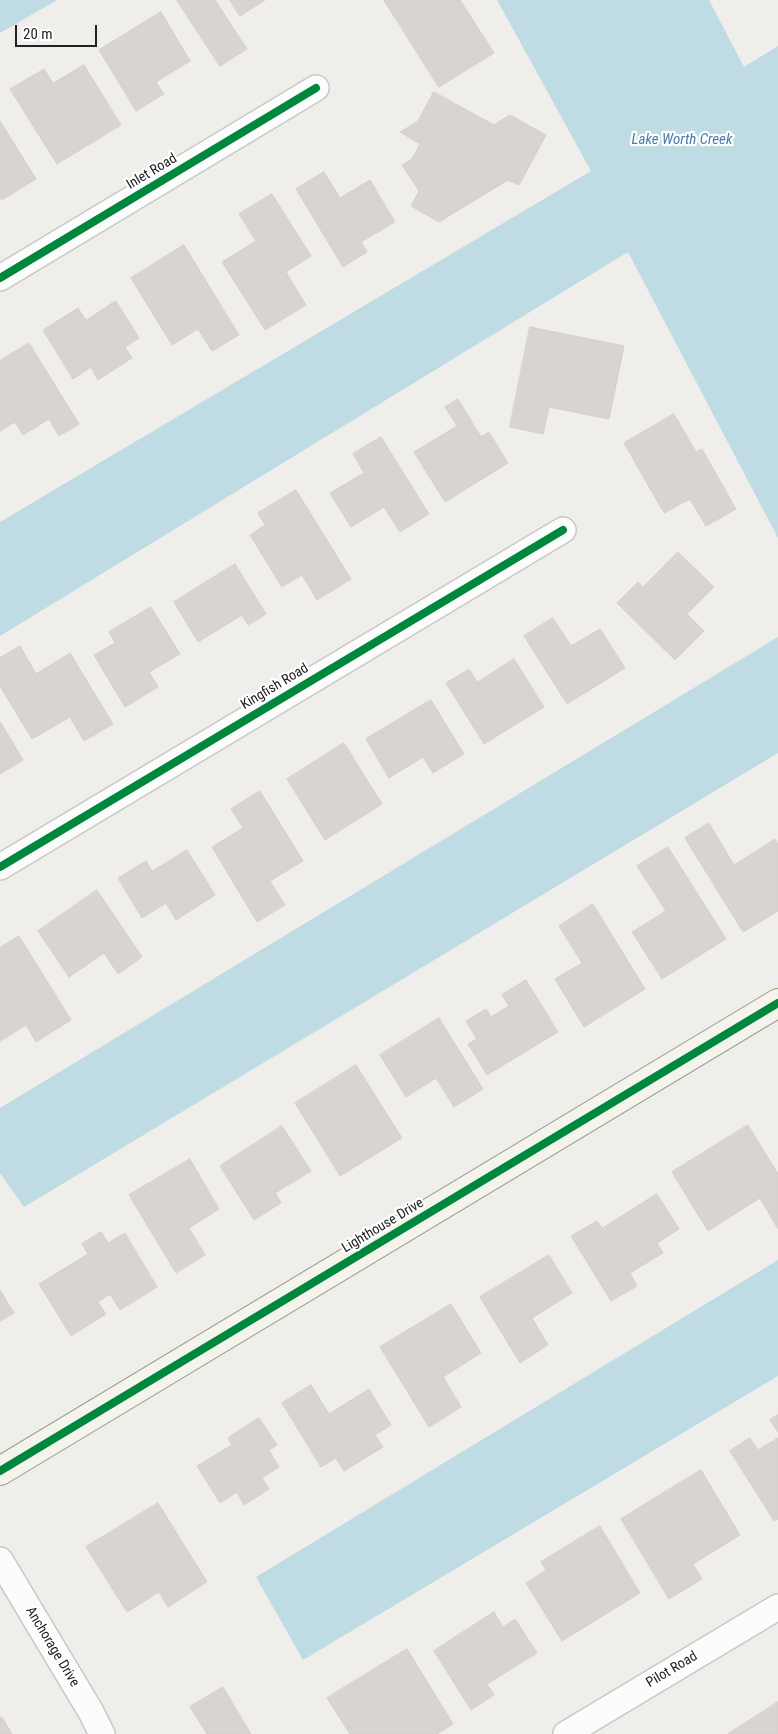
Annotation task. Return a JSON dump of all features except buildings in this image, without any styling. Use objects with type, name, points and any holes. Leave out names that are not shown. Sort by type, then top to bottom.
[{"type":"street","name":"Inlet Road","points":[[0,278],[316,88]]},
{"type":"street","name":"Kingfish Road","points":[[0,867],[563,530]]},
{"type":"street","name":"Lighthouse Drive","points":[[0,1471],[778,1003]]},
{"type":"street","name":"Anchorage Drive","points":[[0,1560],[91,1712],[102,1734]]},
{"type":"street","name":"Pilot Road","points":[[566,1734],[778,1607]]},
{"type":"water","points":[[0,0],[57,0],[0,33]]},
{"type":"water","name":"Lake Worth Creek","points":[[497,0],[709,0],[744,67],[778,46],[778,538],[628,252],[0,636],[0,522],[591,171]]},
{"type":"water","points":[[778,637],[778,753],[24,1207],[0,1173],[0,1108]]},
{"type":"water","points":[[778,1260],[778,1376],[303,1660],[256,1577]]},
{"type":"cycle path","points":[[0,278],[316,88]]},
{"type":"cycle path","points":[[0,867],[563,530]]},
{"type":"cycle path","points":[[0,1471],[778,1003]]}]
